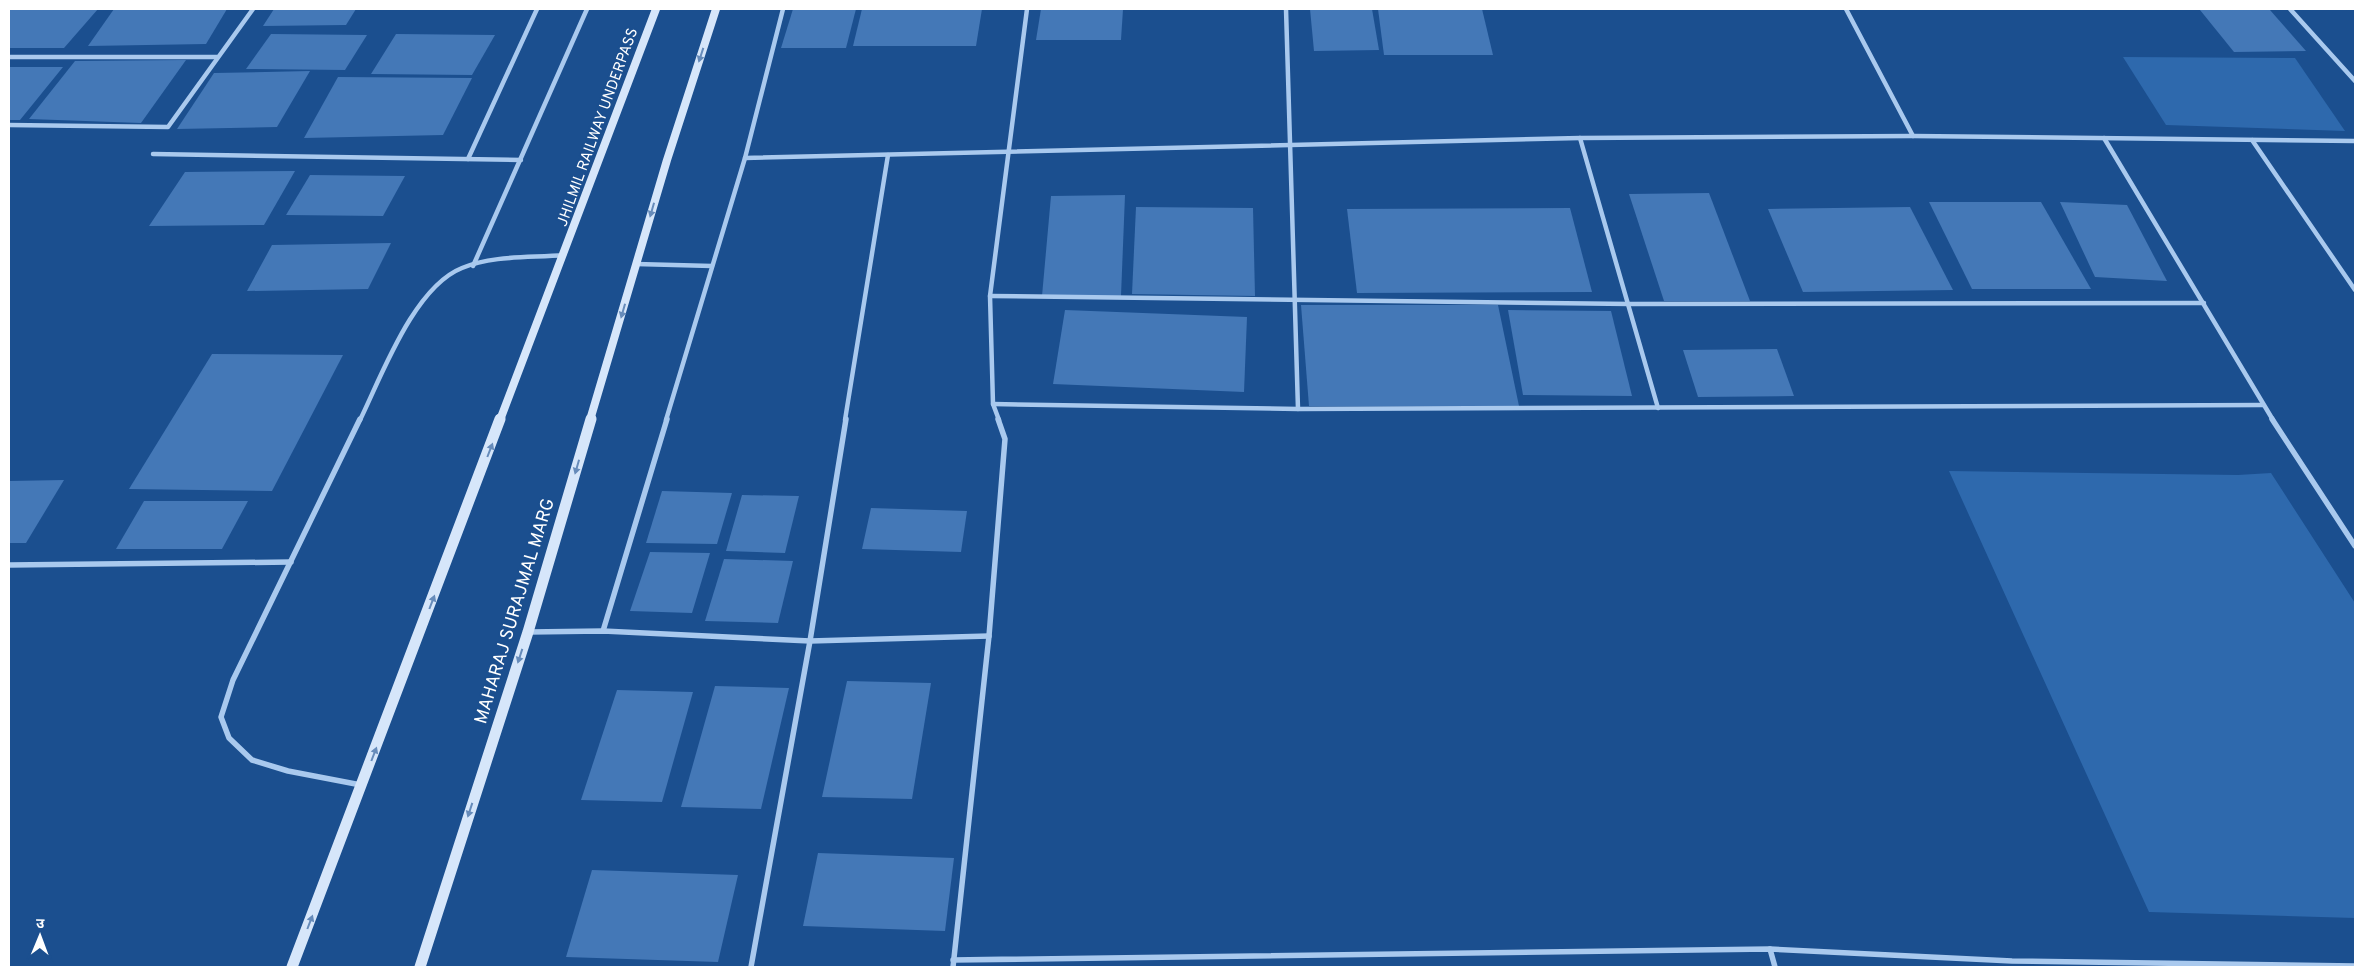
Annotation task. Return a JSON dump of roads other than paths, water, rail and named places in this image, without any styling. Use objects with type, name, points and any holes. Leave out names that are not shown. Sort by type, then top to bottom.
[{"type":"main road","name":"JHILMIL RAILWAY UNDERPASS","points":[[292,967],[656,9]]},
{"type":"main road","points":[[636,264],[667,160],[716,9]]},
{"type":"main road","name":"MAHARAJ SURAJMAL MARG","points":[[420,967],[528,632],[636,264]]},
{"type":"street","points":[[9,124],[168,127],[253,9]]},
{"type":"street","points":[[468,159],[537,9]]},
{"type":"street","points":[[472,266],[586,9]]},
{"type":"street","points":[[603,631],[745,158],[783,9]]},
{"type":"street","points":[[1027,9],[990,296],[993,404],[1005,438],[989,636],[953,964],[1770,949],[2013,964],[2355,966]]},
{"type":"street","points":[[1286,9],[1298,409]]},
{"type":"street","points":[[1846,9],[1913,136]]},
{"type":"street","points":[[2290,9],[2355,81]]},
{"type":"street","points":[[9,57],[218,57]]},
{"type":"street","points":[[745,158],[1010,150],[1580,138],[1913,136],[2355,141]]},
{"type":"street","points":[[1580,138],[1630,304],[1658,408]]},
{"type":"street","points":[[2104,138],[2204,302],[2263,405],[2355,546]]},
{"type":"street","points":[[2252,140],[2355,290]]},
{"type":"street","points":[[153,154],[520,160]]},
{"type":"street","points":[[751,967],[810,641],[888,155]]},
{"type":"street","points":[[362,785],[288,771],[252,760],[228,738],[221,717],[233,680],[394,350],[415,312],[440,283],[460,268],[493,261],[564,255]]},
{"type":"street","points":[[636,264],[712,266]]},
{"type":"street","points":[[990,296],[1630,304],[2204,302]]},
{"type":"street","points":[[993,404],[1298,409],[2263,405]]},
{"type":"street","points":[[9,565],[291,562]]},
{"type":"street","points":[[528,632],[603,631],[810,641],[989,636]]},
{"type":"street","points":[[1770,949],[1775,967]]}]
